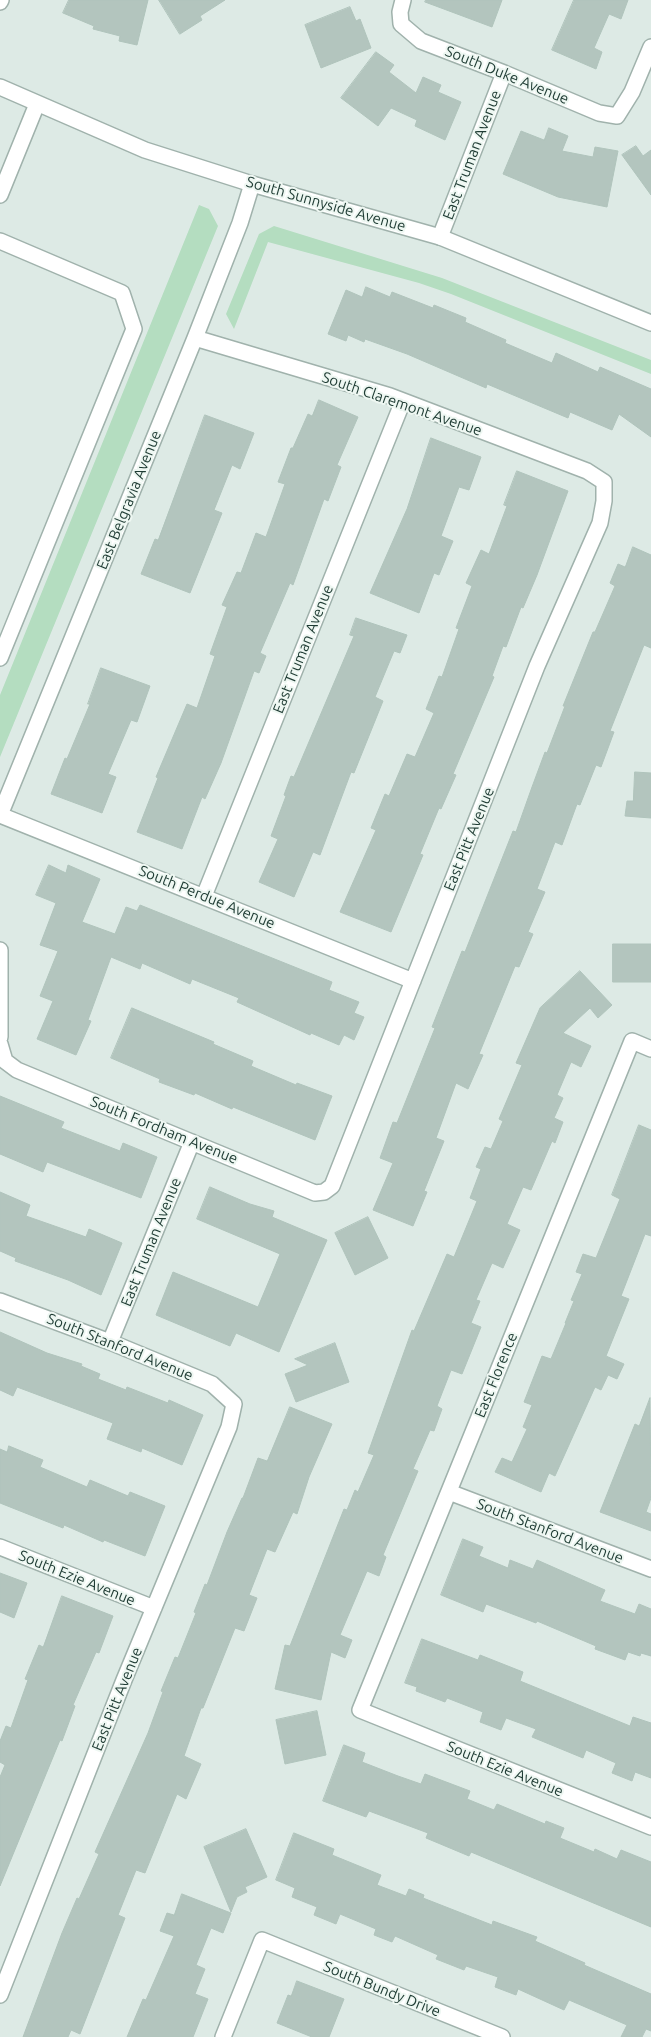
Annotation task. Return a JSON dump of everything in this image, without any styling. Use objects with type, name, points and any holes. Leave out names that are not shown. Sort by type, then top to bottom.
[{"type":"street","name":"South Duke Avenue","points":[[402,0],[401,24],[421,41],[599,113],[617,116],[632,92],[651,47]]},
{"type":"street","name":"East Truman Avenue","points":[[440,237],[504,73]]},
{"type":"street","name":"South Sunnyside Avenue","points":[[0,87],[145,150],[252,184],[440,237],[651,324]]},
{"type":"street","points":[[0,194],[37,104]]},
{"type":"street","name":"East Belgravia Avenue","points":[[0,815],[195,338],[240,223],[252,184]]},
{"type":"street","points":[[0,241],[122,293],[134,329],[6,628],[0,658]]},
{"type":"street","name":"South Claremont Avenue","points":[[195,338],[402,401],[587,471],[604,482]]},
{"type":"street","name":"East Truman Avenue","points":[[204,896],[402,401]]},
{"type":"street","name":"East Pitt Avenue","points":[[324,1192],[332,1186],[537,666],[600,523],[604,500],[604,482]]},
{"type":"street","name":"South Perdue Avenue","points":[[0,815],[413,981]]},
{"type":"street","points":[[0,950],[0,1037]]},
{"type":"street","name":"East Florence","points":[[360,1710],[632,1041],[651,1049]]},
{"type":"street","name":"South Fordham Avenue","points":[[0,1044],[5,1062],[17,1070],[315,1193],[324,1192]]},
{"type":"street","name":"East Truman Avenue","points":[[110,1342],[192,1142]]},
{"type":"street","name":"South Stanford Avenue","points":[[0,1301],[110,1342],[212,1384],[234,1404]]},
{"type":"street","name":"East Pitt Avenue","points":[[0,1996],[154,1608],[229,1427],[234,1404]]},
{"type":"street","name":"South Stanford Avenue","points":[[448,1492],[651,1569]]},
{"type":"street","name":"South Ezie Avenue","points":[[0,1547],[154,1608]]},
{"type":"street","name":"South Ezie Avenue","points":[[360,1710],[651,1827]]},
{"type":"street","name":"South Bundy Drive","points":[[222,2037],[262,1940],[502,2037]]},
{"type":"green space","points":[[199,205],[209,209],[218,226],[0,757],[0,695]]},
{"type":"green space","points":[[274,226],[442,278],[651,360],[651,374],[451,294],[419,283],[268,242],[234,329],[226,314],[259,234]]},
{"type":"building","points":[[69,0],[148,0],[137,45],[119,41],[120,36],[93,29],[94,26],[63,13]]},
{"type":"building","points":[[159,0],[225,0],[200,16],[202,20],[180,34]]},
{"type":"building","points":[[426,0],[502,0],[492,27],[425,2]]},
{"type":"building","points":[[574,0],[628,0],[621,19],[609,14],[594,48],[602,52],[596,69],[552,50]]},
{"type":"building","points":[[350,7],[356,21],[360,19],[371,48],[321,68],[305,25]]},
{"type":"building","points":[[376,52],[394,65],[389,72],[416,93],[423,77],[441,85],[438,92],[461,102],[445,140],[415,126],[417,120],[391,108],[378,126],[341,98]]},
{"type":"building","points":[[549,128],[568,136],[562,151],[593,157],[595,147],[618,151],[607,207],[558,197],[503,174],[521,131],[544,140]]},
{"type":"building","points":[[636,146],[643,156],[651,150],[651,195],[622,155]]},
{"type":"building","points":[[366,287],[390,297],[392,292],[433,308],[434,305],[466,318],[465,322],[506,340],[505,343],[552,363],[556,353],[598,372],[600,367],[651,389],[651,437],[619,414],[612,430],[570,412],[568,418],[487,384],[486,388],[407,354],[365,339],[364,342],[348,335],[346,341],[328,334],[346,290],[362,297]]},
{"type":"building","points":[[319,400],[358,417],[337,465],[341,467],[328,501],[324,499],[293,585],[290,583],[260,653],[266,656],[259,673],[254,671],[221,763],[205,799],[202,797],[182,849],[137,832],[158,778],[156,777],[187,704],[197,708],[215,656],[210,654],[227,607],[222,605],[237,572],[241,573],[256,533],[266,537],[285,484],[278,482],[291,448],[293,448],[308,414],[312,416]]},
{"type":"building","points":[[205,415],[254,433],[240,469],[232,465],[214,510],[222,513],[190,593],[141,574],[155,539],[158,540]]},
{"type":"building","points":[[431,438],[481,457],[469,490],[459,487],[441,536],[453,541],[439,575],[434,573],[419,613],[370,593],[407,509]]},
{"type":"building","points":[[517,471],[568,491],[537,575],[523,608],[521,607],[506,647],[503,646],[492,676],[494,677],[453,774],[456,775],[441,809],[439,808],[420,854],[423,855],[391,932],[340,912],[376,830],[371,828],[385,794],[389,796],[407,754],[415,757],[434,713],[426,709],[439,676],[442,677],[459,629],[456,628],[472,586],[466,583],[481,550],[489,554],[507,506],[504,505]]},
{"type":"building","points":[[633,547],[651,555],[651,648],[644,645],[610,731],[614,732],[601,767],[596,765],[580,805],[577,804],[562,845],[555,842],[537,889],[545,892],[528,932],[533,934],[519,967],[515,966],[479,1054],[483,1055],[468,1089],[456,1083],[436,1138],[444,1141],[424,1191],[427,1192],[413,1226],[373,1210],[393,1163],[380,1158],[393,1122],[397,1123],[435,1028],[432,1027],[462,951],[465,952],[513,831],[516,832],[545,752],[547,753],[565,706],[563,706],[593,632],[595,632],[615,586],[610,583],[618,564],[625,567]]},
{"type":"building","points":[[356,618],[407,635],[400,653],[394,651],[375,697],[383,701],[354,773],[351,772],[320,855],[313,852],[294,897],[259,882],[278,839],[271,836],[286,796],[284,795],[291,776],[294,777],[354,636],[350,635]]},
{"type":"building","points":[[101,668],[150,686],[137,722],[131,720],[108,774],[116,777],[102,813],[51,794],[90,704],[88,704]]},
{"type":"building","points":[[635,772],[651,773],[651,818],[625,816],[627,801],[633,801]]},
{"type":"building","points":[[49,865],[66,873],[68,865],[100,879],[82,922],[115,934],[126,907],[137,911],[140,905],[332,982],[329,990],[359,1002],[354,1013],[364,1017],[354,1040],[344,1035],[339,1045],[311,1033],[310,1035],[237,1002],[239,998],[192,979],[190,984],[142,963],[140,969],[111,957],[88,1020],[91,1021],[76,1055],[37,1039],[53,1001],[40,996],[58,951],[40,945],[56,903],[36,895]]},
{"type":"building","points":[[613,944],[651,944],[651,982],[613,982]]},
{"type":"building","points":[[580,971],[612,1005],[598,1018],[590,1008],[563,1033],[591,1046],[581,1067],[571,1062],[557,1095],[563,1098],[554,1118],[563,1122],[555,1143],[552,1141],[531,1190],[523,1187],[507,1224],[520,1230],[503,1268],[492,1263],[476,1300],[480,1301],[471,1323],[481,1327],[462,1374],[451,1370],[437,1406],[442,1409],[434,1431],[430,1430],[413,1469],[418,1471],[383,1555],[386,1557],[379,1576],[367,1571],[340,1635],[352,1640],[345,1658],[331,1652],[321,1700],[275,1689],[285,1645],[290,1646],[344,1509],[347,1510],[355,1490],[358,1492],[374,1455],[368,1453],[412,1330],[414,1331],[447,1254],[454,1257],[477,1201],[470,1198],[481,1169],[476,1167],[485,1147],[491,1149],[503,1121],[499,1119],[522,1065],[516,1063],[540,1008]]},
{"type":"building","points":[[132,1008],[214,1042],[213,1044],[253,1061],[251,1066],[296,1085],[297,1083],[332,1096],[315,1140],[233,1107],[232,1109],[195,1093],[194,1095],[159,1082],[160,1079],[111,1058]]},
{"type":"building","points":[[0,1096],[64,1122],[61,1128],[120,1151],[123,1143],[157,1157],[141,1198],[47,1162],[43,1172],[0,1154]]},
{"type":"building","points":[[639,1125],[651,1130],[651,1236],[645,1234],[621,1296],[629,1299],[606,1356],[624,1364],[617,1379],[608,1375],[601,1390],[595,1387],[555,1476],[549,1473],[541,1492],[495,1472],[502,1458],[512,1462],[527,1429],[523,1427],[532,1405],[524,1402],[542,1356],[551,1359],[566,1323],[574,1301],[571,1300],[582,1274],[576,1272],[583,1254],[596,1258],[620,1199],[612,1195]]},
{"type":"building","points":[[210,1187],[250,1204],[274,1211],[272,1217],[327,1240],[279,1352],[236,1333],[230,1346],[156,1315],[173,1272],[258,1307],[280,1254],[197,1219]]},
{"type":"building","points":[[0,1192],[30,1205],[26,1216],[86,1237],[89,1229],[122,1243],[101,1295],[68,1280],[15,1261],[16,1258],[0,1251]]},
{"type":"building","points":[[368,1217],[388,1258],[355,1275],[335,1233]]},
{"type":"building","points":[[0,1332],[47,1353],[82,1364],[81,1366],[100,1374],[98,1379],[126,1390],[127,1387],[168,1403],[169,1400],[203,1415],[182,1465],[142,1448],[141,1452],[107,1439],[113,1423],[17,1387],[13,1396],[0,1390]]},
{"type":"building","points":[[335,1343],[349,1382],[296,1402],[285,1374],[308,1365],[295,1359]]},
{"type":"building","points":[[650,1398],[651,1498],[646,1512],[651,1514],[651,1531],[600,1512],[635,1424],[639,1426]]},
{"type":"building","points":[[290,1407],[332,1424],[309,1477],[297,1514],[293,1512],[275,1552],[267,1549],[249,1595],[257,1598],[244,1631],[235,1628],[203,1708],[201,1708],[184,1756],[201,1764],[186,1799],[177,1794],[145,1873],[136,1870],[118,1915],[125,1918],[80,2034],[71,2030],[68,2037],[23,2037],[62,1933],[99,1854],[95,1852],[148,1733],[163,1692],[161,1691],[175,1657],[178,1658],[205,1584],[207,1585],[258,1458],[267,1461]]},
{"type":"building","points":[[9,1446],[43,1460],[40,1467],[87,1487],[90,1480],[128,1496],[130,1492],[165,1506],[145,1556],[104,1540],[103,1542],[64,1525],[63,1528],[0,1503],[0,1449],[7,1452]]},
{"type":"building","points":[[463,1539],[483,1547],[479,1556],[508,1568],[510,1560],[533,1569],[537,1560],[605,1590],[600,1601],[635,1614],[639,1604],[651,1609],[651,1656],[641,1653],[640,1656],[628,1652],[625,1660],[595,1649],[596,1646],[537,1621],[536,1623],[486,1604],[483,1612],[441,1595]]},
{"type":"building","points":[[0,1573],[27,1583],[14,1618],[0,1612]]},
{"type":"building","points":[[62,1596],[113,1616],[99,1653],[96,1652],[73,1705],[75,1706],[62,1741],[60,1740],[0,1886],[0,1777],[5,1765],[0,1762],[0,1741],[6,1726],[11,1728],[28,1680],[25,1679],[39,1645],[43,1647]]},
{"type":"building","points":[[422,1639],[478,1660],[480,1655],[523,1672],[520,1681],[630,1726],[633,1717],[651,1723],[651,1778],[635,1772],[632,1781],[612,1773],[616,1763],[586,1750],[583,1758],[532,1737],[536,1729],[506,1718],[501,1730],[480,1722],[483,1712],[447,1698],[445,1702],[416,1691],[417,1687],[405,1683]]},
{"type":"building","points":[[317,1711],[326,1755],[285,1764],[276,1720]]},
{"type":"building","points":[[344,1745],[365,1753],[362,1762],[398,1776],[421,1784],[425,1774],[470,1791],[467,1799],[494,1810],[497,1804],[545,1824],[546,1821],[564,1828],[560,1838],[594,1852],[595,1849],[617,1859],[621,1850],[651,1862],[651,1927],[471,1852],[469,1856],[426,1838],[428,1833],[369,1811],[366,1817],[323,1801]]},
{"type":"building","points":[[246,1829],[267,1877],[245,1887],[247,1892],[237,1897],[231,1912],[204,1847]]},
{"type":"building","points":[[294,1833],[334,1849],[332,1855],[381,1875],[377,1885],[406,1896],[409,1889],[424,1895],[423,1898],[492,1925],[493,1921],[537,1937],[535,1941],[651,1994],[651,2031],[646,2029],[642,2037],[621,2037],[627,2025],[569,2000],[564,2010],[518,1989],[516,1995],[495,1987],[498,1977],[466,1966],[464,1970],[436,1959],[438,1955],[395,1936],[392,1942],[374,1935],[376,1929],[340,1914],[336,1924],[314,1915],[317,1907],[292,1897],[295,1888],[276,1880]]},
{"type":"building","points":[[182,1894],[231,1913],[223,1933],[211,1928],[196,1965],[205,1969],[195,1994],[208,1999],[193,2037],[127,2037],[143,1999],[146,2000],[174,1936],[160,1931],[167,1913],[174,1915]]},
{"type":"building","points":[[297,1981],[344,1999],[329,2037],[312,2037],[277,2023],[288,1995],[291,1996]]}]
